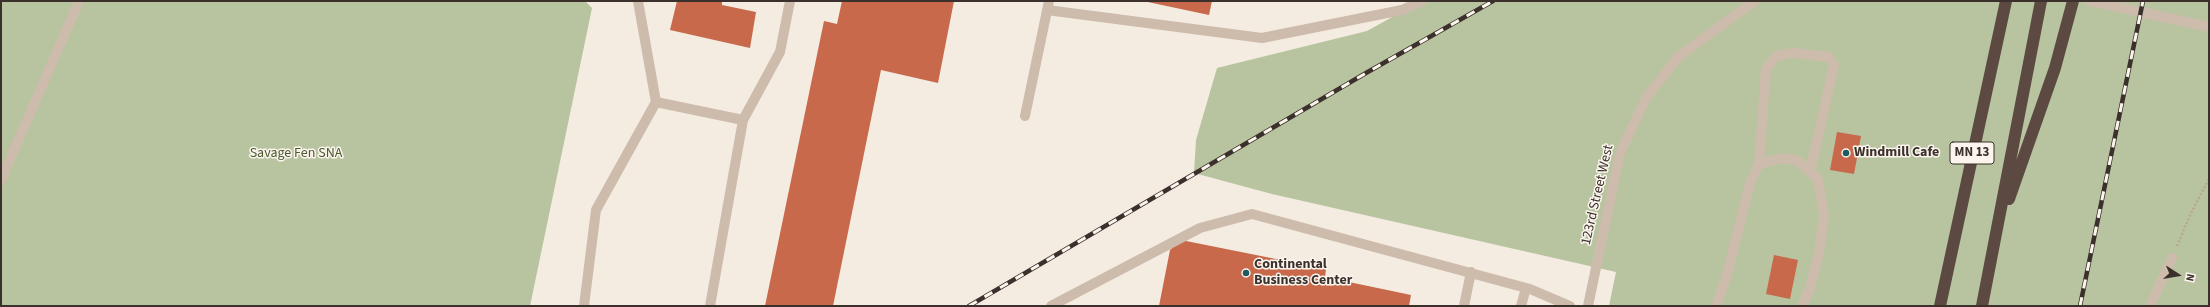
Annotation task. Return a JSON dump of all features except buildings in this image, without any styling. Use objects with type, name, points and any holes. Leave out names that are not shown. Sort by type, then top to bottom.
[{"type":"highway","name":"MN 13","points":[[1940,306],[2006,1]]},
{"type":"highway","name":"MN 13","points":[[1982,306],[2041,1]]},
{"type":"highway","points":[[1996,235],[2056,68],[2073,1]]},
{"type":"street","points":[[1,180],[79,1]]},
{"type":"street","points":[[584,306],[596,210],[656,102],[638,1]]},
{"type":"street","points":[[710,306],[743,120],[780,52],[790,1]]},
{"type":"street","points":[[1025,116],[1048,6],[1262,38],[1402,10],[1422,1]]},
{"type":"street","name":"123rd Street West","points":[[1588,306],[1620,153],[1646,98],[1679,56],[1755,1]]},
{"type":"street","points":[[2090,1],[2209,27]]},
{"type":"street","points":[[1716,306],[1726,278],[1750,183],[1759,164],[1766,69],[1776,56],[1793,53],[1829,56],[1834,65],[1810,172]]},
{"type":"street","points":[[656,102],[743,120]]},
{"type":"street","points":[[1759,164],[1781,158],[1798,162],[1818,179],[1824,215],[1810,288],[1802,306]]},
{"type":"street","points":[[1051,306],[1200,228],[1252,214],[1471,272],[1526,288],[1570,306]]},
{"type":"street","points":[[2150,306],[2172,258]]},
{"type":"street","points":[[1464,306],[1471,272]]},
{"type":"street","points":[[1521,306],[1526,288]]},
{"type":"path","points":[[2172,258],[2191,213],[2209,180]]},
{"type":"green space","name":"Savage Fen SNA","points":[[1,1],[585,1],[592,8],[530,306],[1,306]]},
{"type":"green space","points":[[1421,1],[2209,1],[2209,306],[1609,306],[1616,272],[1272,194],[1194,173],[1196,140],[1217,68],[1367,31]]},
{"type":"railway","points":[[969,306],[1366,73],[1493,1]]},
{"type":"railway","points":[[2080,306],[2143,1]]},
{"type":"place","name":"Windmill Cafe","points":[[1846,153]]},
{"type":"place","name":"Continental Business Center","points":[[1246,273]]}]
